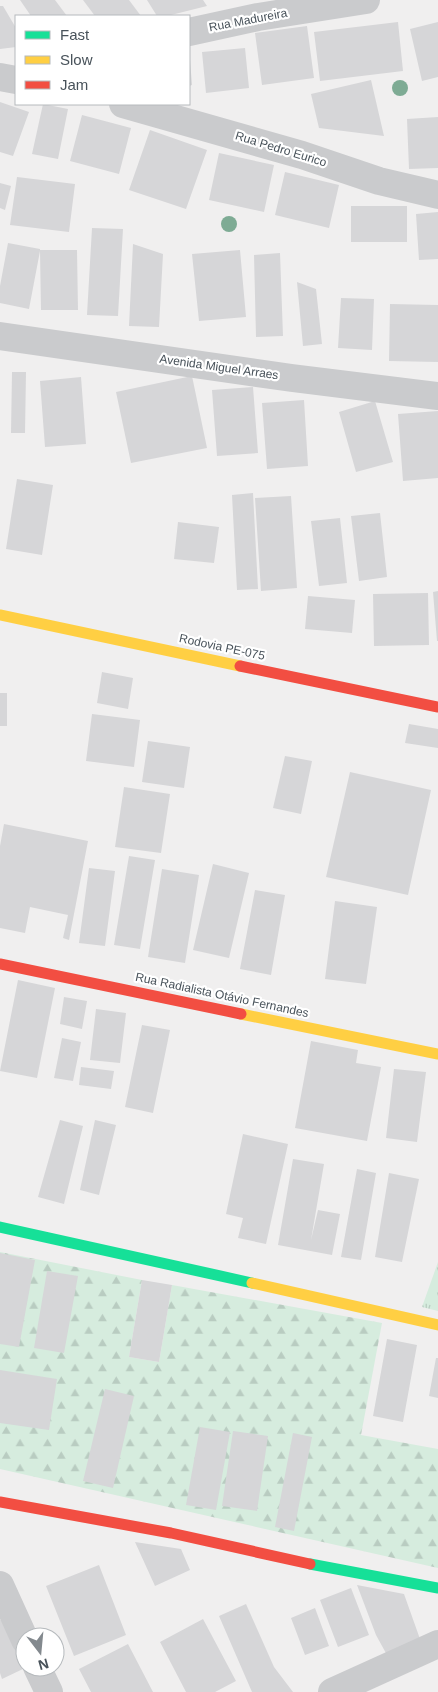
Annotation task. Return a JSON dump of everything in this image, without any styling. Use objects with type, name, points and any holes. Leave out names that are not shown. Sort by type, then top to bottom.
[{"type":"street","name":"Rua Madureira","points":[[190,32],[258,17],[366,0]]},
{"type":"street","points":[[0,77],[15,80]]},
{"type":"street","name":"Rua Pedro Eurico","points":[[127,105],[302,155],[378,182],[438,195]]},
{"type":"street","name":"Avenida Miguel Arraes","points":[[0,336],[292,378],[438,396]]},
{"type":"street","name":"Rodovia PE-075","points":[[0,615],[438,707]]},
{"type":"street","name":"Rua Radialista Otávio Fernandes","points":[[0,964],[438,1054]]},
{"type":"street","points":[[0,1227],[438,1325]]},
{"type":"street","points":[[0,1502],[171,1533],[308,1564],[438,1588]]},
{"type":"street","points":[[0,1585],[19,1627]]},
{"type":"street","points":[[332,1692],[438,1644]]},
{"type":"street","points":[[42,1677],[49,1692]]},
{"type":"green space","points":[[0,1252],[142,1280],[129,1357],[159,1362],[172,1285],[382,1323],[361,1435],[438,1449],[438,1568],[0,1469]]},
{"type":"green space","points":[[438,1262],[438,1311],[422,1307]]},
{"type":"building","points":[[20,0],[55,0],[66,15],[30,15]]},
{"type":"building","points":[[83,0],[129,0],[140,15],[94,15]]},
{"type":"building","points":[[147,0],[203,0],[207,6],[171,15],[156,15]]},
{"type":"building","points":[[0,6],[3,6],[15,26],[15,47],[0,49]]},
{"type":"building","points":[[398,22],[403,71],[320,81],[314,32]]},
{"type":"building","points":[[438,22],[438,77],[422,81],[410,29]]},
{"type":"building","points":[[307,26],[314,78],[262,85],[255,33]]},
{"type":"building","points":[[245,48],[249,88],[206,93],[202,52]]},
{"type":"building","points":[[190,60],[192,85],[190,86]]},
{"type":"building","points":[[371,80],[384,136],[319,128],[311,94]]},
{"type":"building","points":[[0,102],[29,112],[13,156],[0,152]]},
{"type":"building","points":[[43,105],[68,109],[58,159],[32,154]]},
{"type":"building","points":[[82,115],[131,128],[119,174],[70,161]]},
{"type":"building","points":[[438,117],[438,168],[409,169],[407,119]]},
{"type":"building","points":[[150,130],[207,150],[186,209],[129,190]]},
{"type":"building","points":[[219,153],[274,165],[264,212],[209,200]]},
{"type":"building","points":[[285,172],[339,185],[329,228],[275,215]]},
{"type":"building","points":[[17,177],[75,184],[69,232],[10,225]]},
{"type":"building","points":[[0,183],[11,186],[5,210],[0,208]]},
{"type":"building","points":[[351,206],[407,206],[407,242],[351,242]]},
{"type":"building","points":[[438,212],[438,259],[419,260],[416,214]]},
{"type":"building","points":[[92,228],[123,229],[118,316],[87,315]]},
{"type":"building","points":[[8,243],[40,250],[77,250],[78,310],[41,310],[40,251],[29,309],[0,303],[0,286]]},
{"type":"building","points":[[133,244],[163,254],[159,327],[129,326]]},
{"type":"building","points":[[240,250],[246,317],[199,321],[192,254]]},
{"type":"building","points":[[280,253],[283,336],[256,337],[254,255]]},
{"type":"building","points":[[297,282],[316,289],[322,344],[303,346]]},
{"type":"building","points":[[341,298],[374,299],[372,350],[338,348]]},
{"type":"building","points":[[390,304],[438,305],[438,362],[389,361]]},
{"type":"building","points":[[12,372],[26,372],[25,433],[11,433]]},
{"type":"building","points":[[192,376],[207,448],[131,463],[116,392]]},
{"type":"building","points":[[81,377],[86,444],[45,447],[40,381]]},
{"type":"building","points":[[253,387],[258,453],[217,456],[212,390]]},
{"type":"building","points":[[304,400],[308,466],[267,469],[262,403]]},
{"type":"building","points":[[375,401],[393,462],[356,472],[339,412]]},
{"type":"building","points":[[438,411],[438,478],[403,481],[398,414]]},
{"type":"building","points":[[17,479],[53,485],[42,555],[6,549]]},
{"type":"building","points":[[253,493],[258,589],[237,590],[232,495]]},
{"type":"building","points":[[291,496],[297,588],[261,591],[255,498]]},
{"type":"building","points":[[380,513],[387,577],[359,581],[351,516]]},
{"type":"building","points":[[340,518],[347,583],[319,586],[311,521]]},
{"type":"building","points":[[178,522],[219,527],[214,563],[174,559]]},
{"type":"building","points":[[438,591],[438,641],[437,641],[433,592]]},
{"type":"building","points":[[428,593],[429,645],[374,646],[373,594]]},
{"type":"building","points":[[308,596],[355,600],[352,633],[305,629]]},
{"type":"building","points":[[102,672],[133,678],[128,709],[97,703]]},
{"type":"building","points":[[0,693],[7,693],[7,726],[0,726]]},
{"type":"building","points":[[92,714],[140,720],[134,767],[86,761]]},
{"type":"building","points":[[409,724],[438,729],[438,748],[405,743]]},
{"type":"building","points":[[148,741],[190,747],[184,788],[142,782]]},
{"type":"building","points":[[285,756],[312,761],[301,814],[273,808]]},
{"type":"building","points":[[350,772],[431,790],[408,895],[326,877]]},
{"type":"building","points":[[124,787],[170,794],[161,853],[115,847]]},
{"type":"building","points":[[4,824],[88,841],[69,940],[63,938],[68,915],[30,907],[25,933],[0,928],[0,846]]},
{"type":"building","points":[[129,856],[155,860],[140,949],[114,945]]},
{"type":"building","points":[[213,864],[249,873],[229,958],[193,950]]},
{"type":"building","points":[[89,868],[115,871],[105,946],[79,943]]},
{"type":"building","points":[[162,869],[199,875],[185,963],[148,957]]},
{"type":"building","points":[[255,890],[285,895],[271,975],[240,969]]},
{"type":"building","points":[[335,901],[377,907],[366,984],[325,979]]},
{"type":"building","points":[[18,980],[55,988],[37,1078],[0,1071]]},
{"type":"building","points":[[64,997],[87,1001],[82,1029],[60,1024]]},
{"type":"building","points":[[96,1009],[126,1013],[120,1063],[90,1060]]},
{"type":"building","points":[[142,1025],[170,1030],[153,1113],[125,1107]]},
{"type":"building","points":[[62,1038],[81,1042],[73,1081],[54,1078]]},
{"type":"building","points":[[311,1041],[358,1050],[356,1063],[381,1067],[367,1141],[295,1128]]},
{"type":"building","points":[[81,1067],[114,1071],[111,1089],[79,1085]]},
{"type":"building","points":[[394,1069],[426,1072],[417,1142],[386,1138]]},
{"type":"building","points":[[60,1120],[83,1126],[64,1204],[38,1197]]},
{"type":"building","points":[[95,1120],[116,1125],[99,1195],[80,1190]]},
{"type":"building","points":[[243,1134],[288,1144],[266,1244],[238,1238],[243,1218],[226,1214]]},
{"type":"building","points":[[293,1159],[324,1164],[311,1240],[318,1210],[340,1214],[332,1255],[278,1245]]},
{"type":"building","points":[[357,1169],[376,1173],[361,1260],[341,1257]]},
{"type":"building","points":[[389,1173],[419,1179],[402,1262],[375,1257]]},
{"type":"building","points":[[0,1253],[35,1260],[19,1347],[0,1344]]},
{"type":"building","points":[[47,1271],[78,1276],[64,1353],[34,1348]]},
{"type":"building","points":[[142,1280],[172,1285],[159,1362],[129,1357]]},
{"type":"building","points":[[387,1339],[417,1345],[403,1422],[373,1416]]},
{"type":"building","points":[[436,1358],[438,1358],[438,1398],[429,1396]]},
{"type":"building","points":[[0,1370],[57,1379],[49,1430],[0,1423]]},
{"type":"building","points":[[105,1389],[134,1396],[113,1488],[83,1481]]},
{"type":"building","points":[[200,1427],[230,1432],[216,1510],[186,1505]]},
{"type":"building","points":[[233,1431],[268,1436],[257,1511],[222,1506]]},
{"type":"building","points":[[293,1433],[312,1437],[294,1531],[275,1527]]},
{"type":"building","points":[[135,1542],[181,1549],[190,1570],[155,1586]]},
{"type":"building","points":[[99,1565],[126,1635],[74,1656],[65,1634],[65,1627],[62,1627],[46,1586]]},
{"type":"building","points":[[357,1585],[404,1594],[420,1639],[387,1655],[376,1635]]},
{"type":"building","points":[[351,1588],[369,1635],[338,1647],[320,1600]]},
{"type":"building","points":[[246,1604],[274,1667],[293,1692],[252,1692],[219,1616]]},
{"type":"building","points":[[315,1608],[329,1646],[305,1655],[291,1618]]},
{"type":"building","points":[[5,1618],[15,1640],[15,1673],[2,1679],[0,1673],[0,1620]]},
{"type":"building","points":[[203,1619],[236,1681],[215,1692],[186,1692],[160,1642]]},
{"type":"building","points":[[128,1644],[153,1692],[91,1692],[79,1669]]},
{"type":"traffic: fast","points":[[0,1227],[252,1283]]},
{"type":"traffic: fast","points":[[310,1564],[438,1588]]},
{"type":"traffic: slow","points":[[0,615],[240,666]]},
{"type":"traffic: slow","points":[[241,1014],[438,1054]]},
{"type":"traffic: slow","points":[[252,1283],[438,1325]]},
{"type":"traffic: jam","points":[[240,666],[438,707]]},
{"type":"traffic: jam","points":[[0,964],[241,1014]]},
{"type":"traffic: jam","points":[[0,1502],[171,1533],[310,1564]]}]
